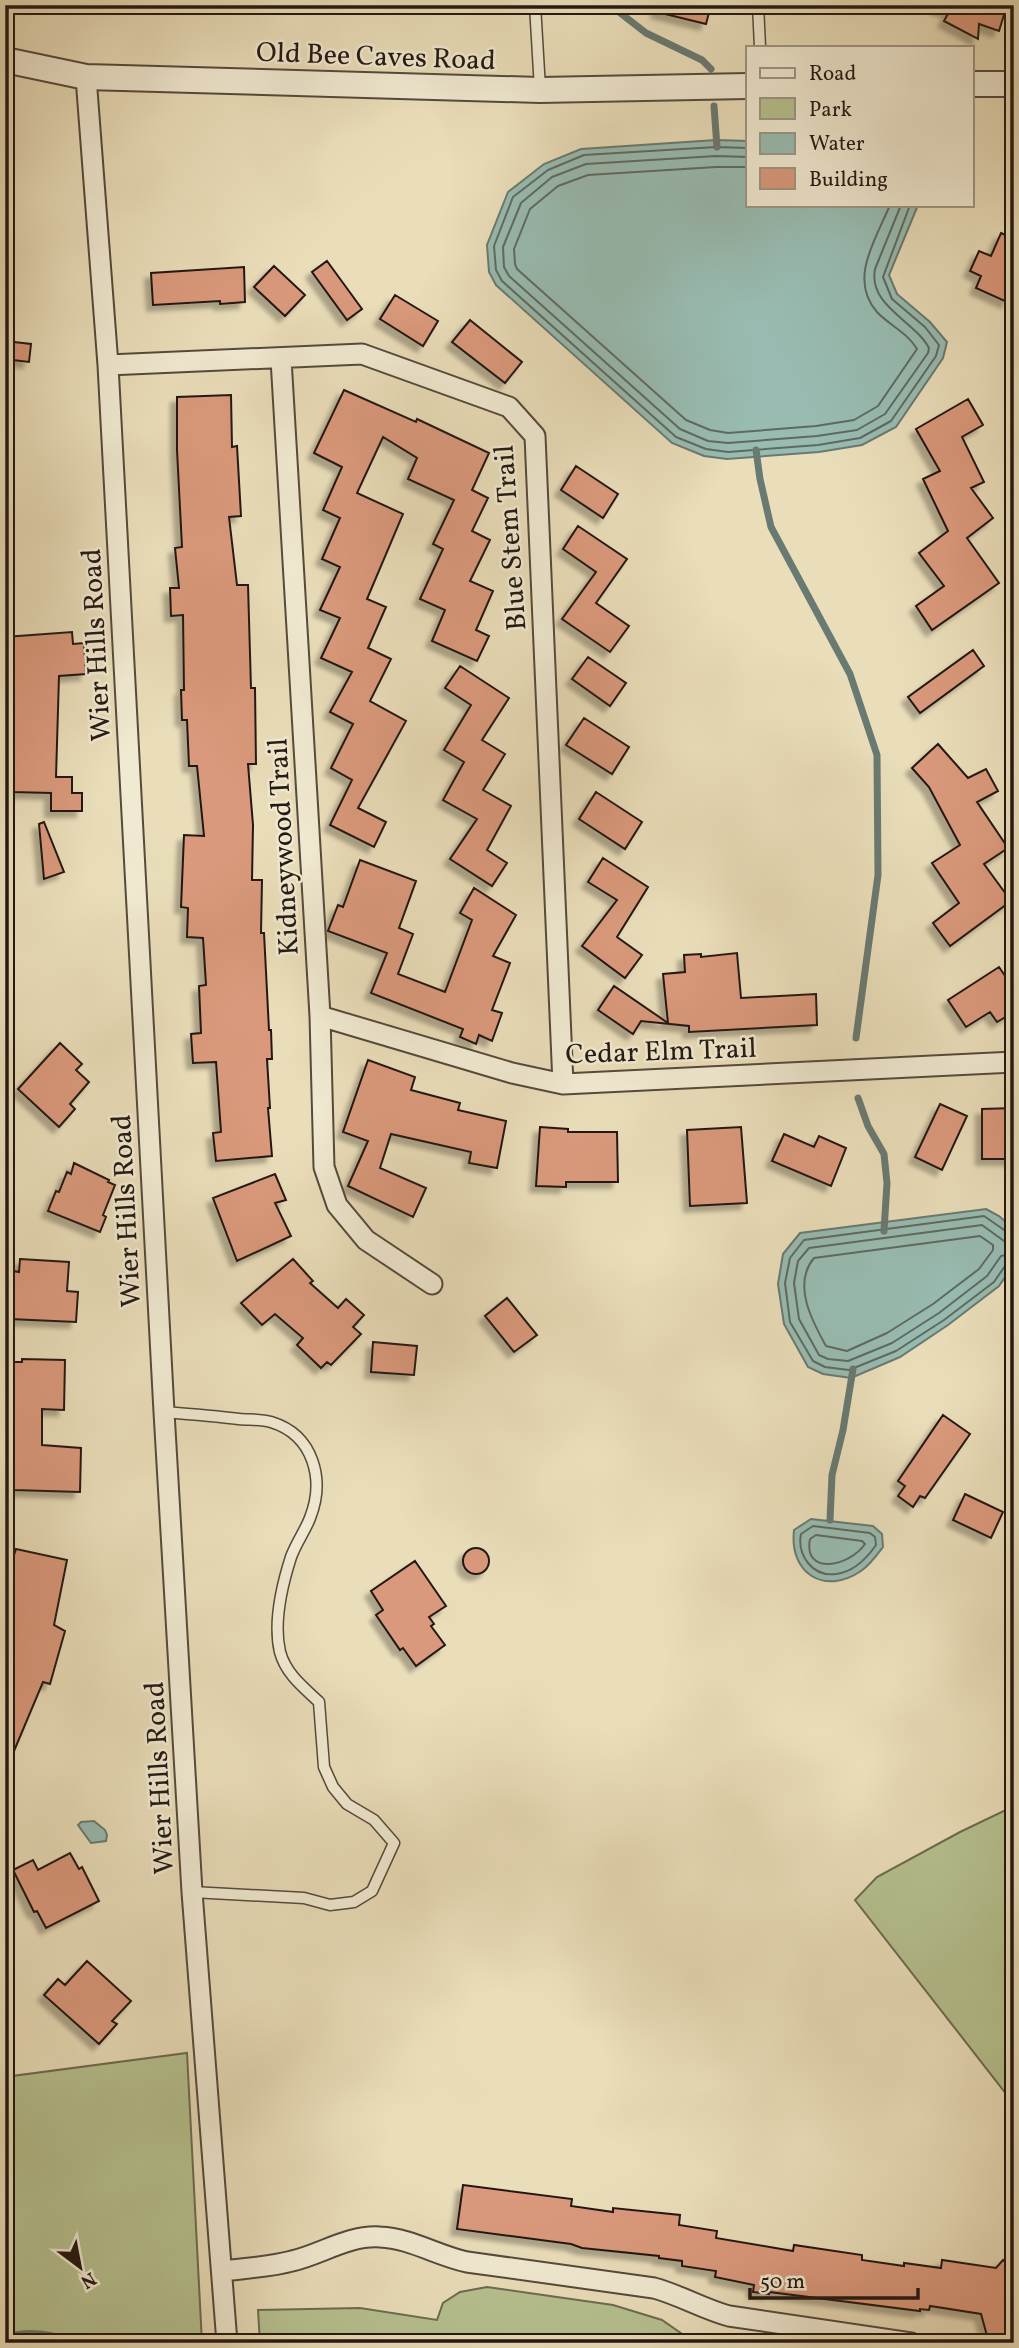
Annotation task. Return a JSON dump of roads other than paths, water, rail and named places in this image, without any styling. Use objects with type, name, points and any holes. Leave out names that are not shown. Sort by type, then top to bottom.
[{"type":"street","name":"Old Bee Caves Road","points":[[5,60],[86,77],[540,90],[746,86]]},
{"type":"street","name":"Wier Hills Road","points":[[86,77],[108,365],[192,1892],[228,2343]]},
{"type":"street","points":[[974,84],[1014,84]]},
{"type":"street","name":"Blue Stem Trail","points":[[108,365],[362,354],[509,407],[535,436],[563,1084]]},
{"type":"street","name":"Kidneywood Trail","points":[[281,359],[320,1016],[324,1167],[337,1205],[366,1240],[432,1284]]},
{"type":"street","name":"Cedar Elm Trail","points":[[320,1016],[512,1073],[563,1084],[1014,1062]]},
{"type":"street","points":[[223,2271],[293,2261],[343,2242],[381,2237],[402,2241],[445,2258],[654,2288],[675,2294],[712,2312],[729,2316],[911,2343]]},
{"type":"lane","points":[[535,5],[540,90]]},
{"type":"lane","points":[[758,5],[760,46]]},
{"type":"lane","points":[[164,1412],[270,1422],[294,1432],[310,1452],[317,1484],[311,1516],[291,1556],[280,1604],[277,1631],[281,1653],[298,1684],[319,1702],[324,1767],[333,1787],[347,1804],[374,1820],[394,1843],[372,1891],[354,1902],[330,1905],[304,1898],[192,1892]]},
{"type":"water","points":[[716,140],[746,141],[746,206],[918,206],[889,275],[897,294],[930,322],[947,342],[943,358],[896,427],[862,445],[819,452],[727,459],[704,456],[672,443],[496,285],[489,272],[487,245],[508,192],[544,164],[581,149]]},
{"type":"water","points":[[986,1209],[1014,1229],[1014,1264],[999,1286],[900,1357],[851,1378],[823,1374],[808,1367],[784,1324],[778,1284],[783,1254],[800,1233]]},
{"type":"water","points":[[811,1519],[873,1526],[882,1534],[883,1547],[861,1571],[834,1581],[822,1580],[803,1568],[794,1545],[794,1530]]},
{"type":"water","points":[[94,1821],[105,1830],[106,1841],[91,1843],[78,1825],[81,1822]]},
{"type":"waterway","points":[[610,5],[646,33],[702,60],[711,69]]},
{"type":"waterway","points":[[714,106],[717,147]]},
{"type":"waterway","points":[[756,450],[771,527],[850,674],[877,755],[878,875],[856,1038]]},
{"type":"waterway","points":[[858,1098],[868,1126],[884,1154],[887,1183],[884,1231]]},
{"type":"waterway","points":[[830,1520],[832,1475],[853,1369]]},
{"type":"waterway","points":[[5,2337],[41,2334],[76,2343]]}]
